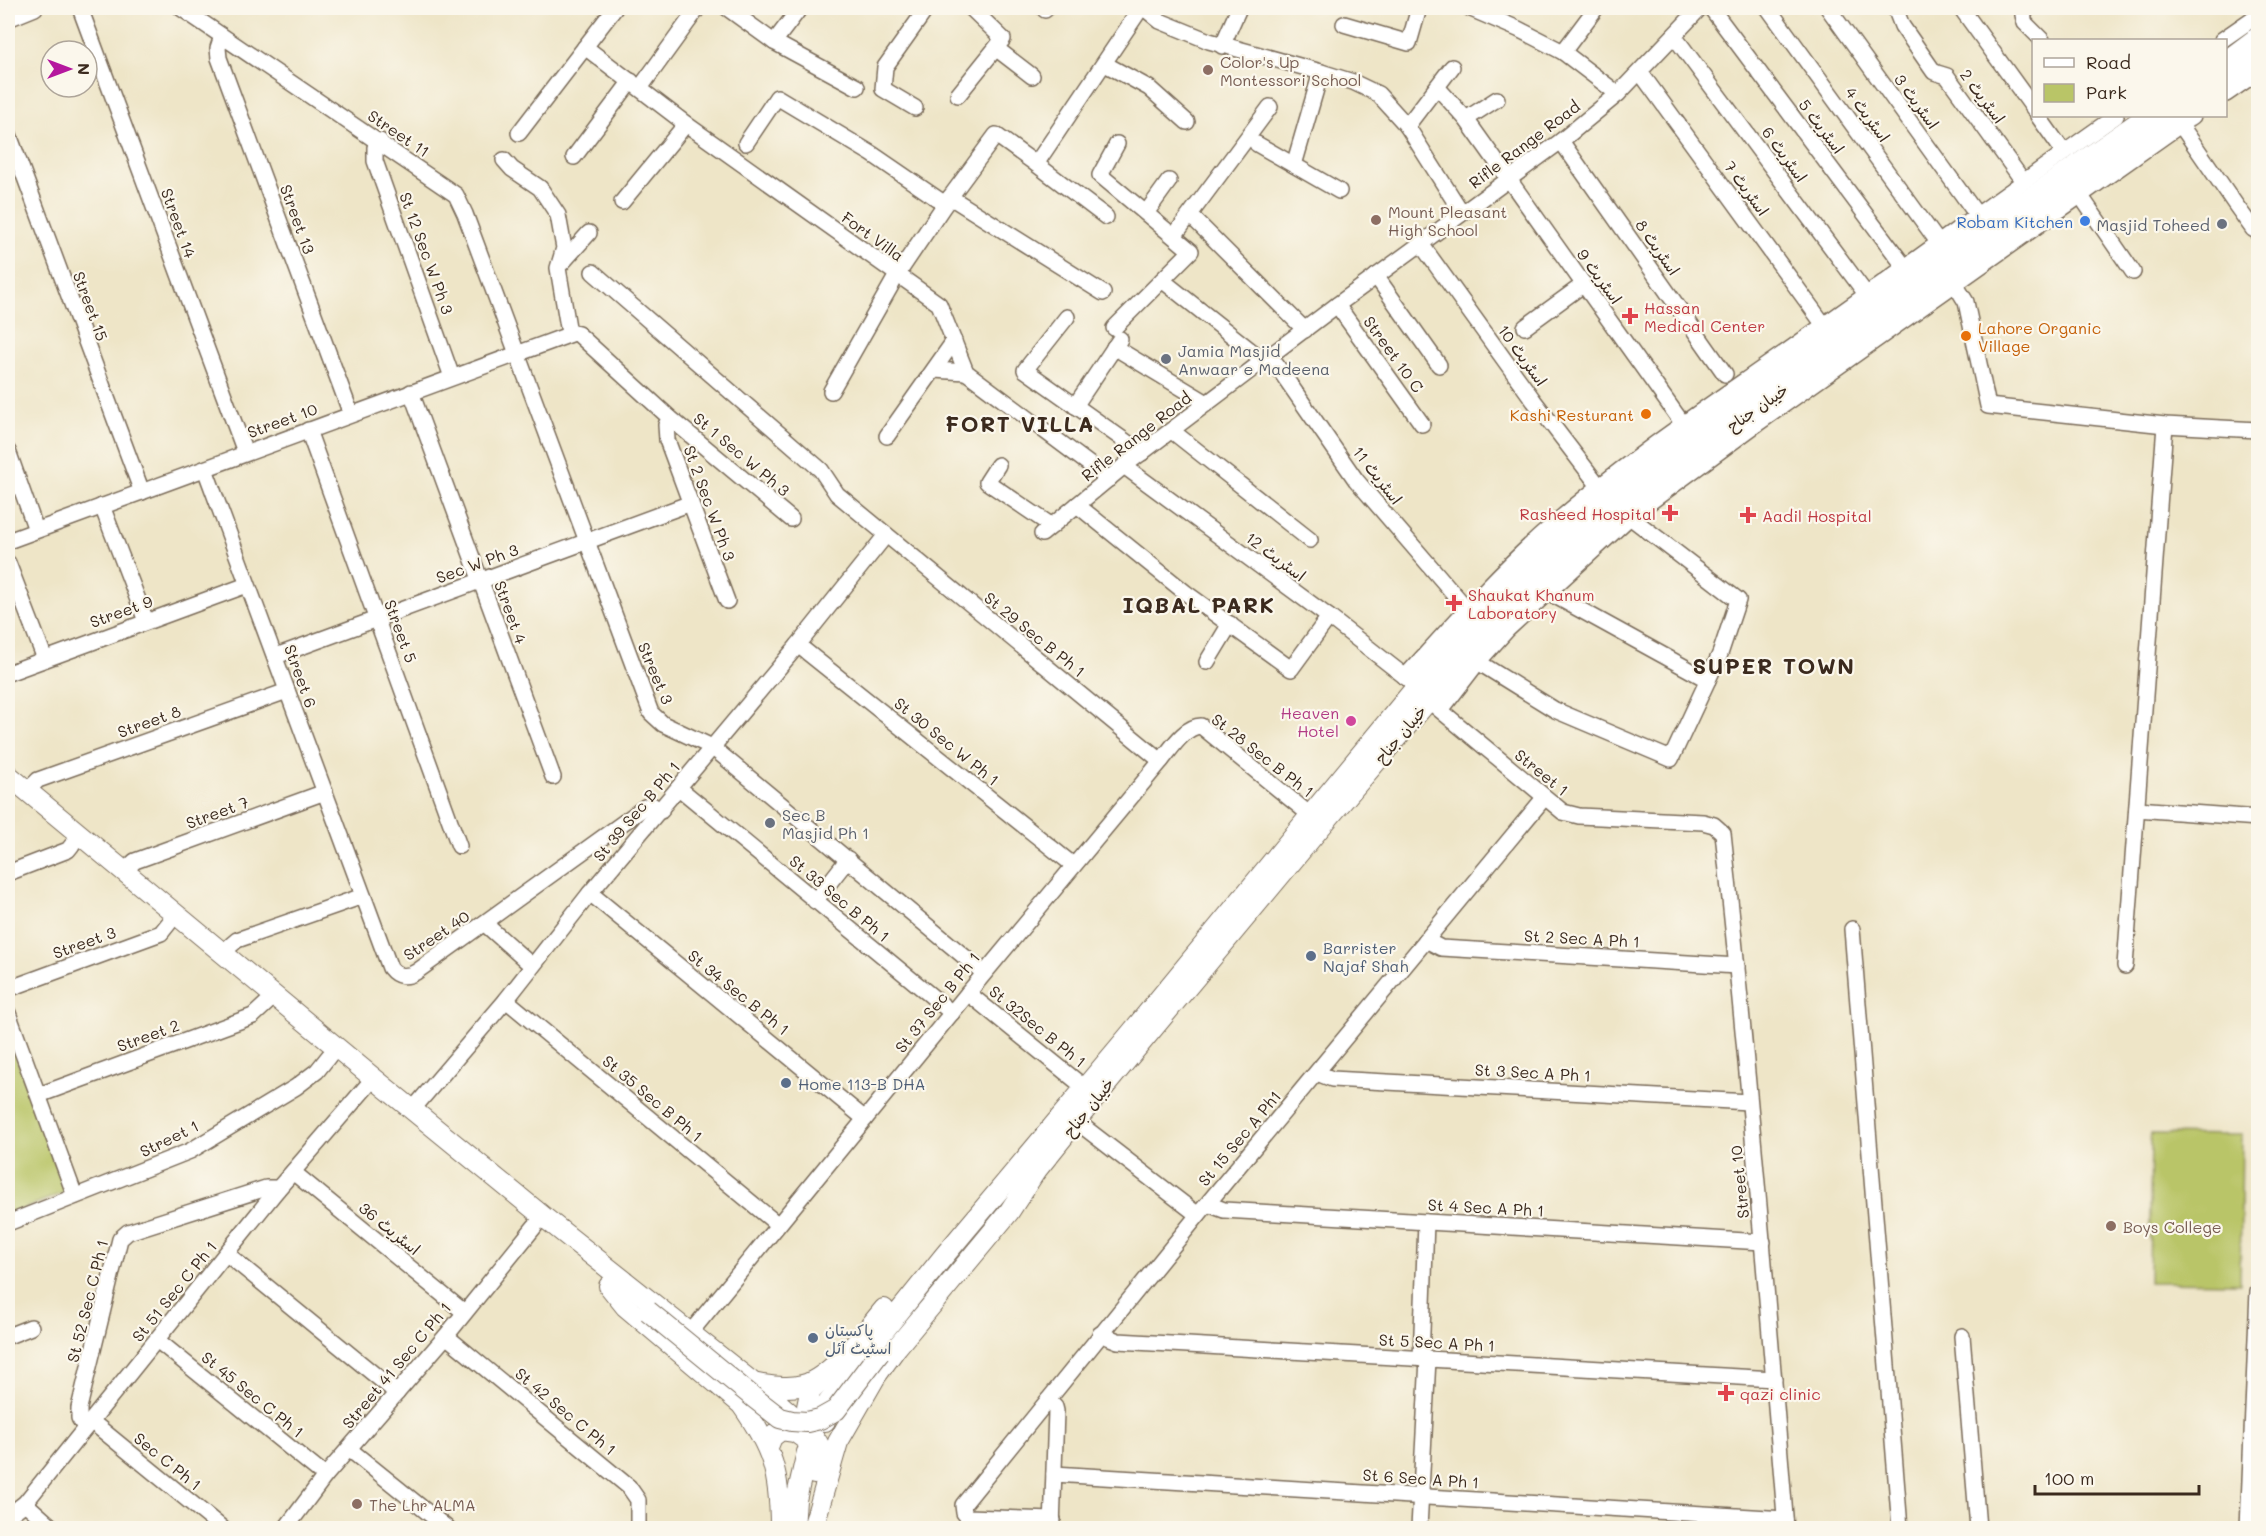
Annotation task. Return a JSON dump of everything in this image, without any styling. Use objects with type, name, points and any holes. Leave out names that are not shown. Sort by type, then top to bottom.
[{"type":"main road","points":[[2227,60],[2259,37]]},
{"type":"main road","points":[[2227,79],[2259,56]]},
{"type":"main road","name":"خیبان جناح","points":[[819,1415],[937,1265],[1030,1166],[1076,1121],[1422,693],[1470,624],[1518,575],[1618,486],[2146,117]]},
{"type":"main road","name":"خیبان جناح","points":[[811,1528],[838,1442],[876,1376],[897,1347],[1009,1212],[1030,1166],[1085,1088],[1309,814],[1422,693],[1555,564],[1645,487],[1906,301],[2177,120]]},
{"type":"main road","points":[[8,775],[17,791],[72,844],[609,1286],[648,1311],[780,1418],[807,1422],[820,1419],[836,1410],[955,1258],[1017,1187],[1030,1166]]},
{"type":"main road","points":[[17,791],[124,871],[413,1110],[756,1384],[808,1431],[812,1448],[798,1491],[794,1528]]},
{"type":"main road","points":[[876,1376],[861,1388],[840,1413],[827,1420],[816,1421],[808,1412],[807,1403],[810,1392],[870,1326],[993,1182],[1030,1166]]},
{"type":"main road","points":[[609,1286],[625,1306],[741,1404],[768,1447],[778,1482],[780,1528]]},
{"type":"main road","points":[[756,1384],[801,1385],[813,1381],[831,1367]]},
{"type":"main road","points":[[768,1447],[774,1434],[786,1430],[795,1432],[810,1443],[812,1448],[821,1452],[811,1489],[811,1528]]},
{"type":"street","points":[[8,19],[35,8]]},
{"type":"street","name":"Street 14","points":[[80,8],[245,452]]},
{"type":"street","name":"Street 11","points":[[181,8],[380,141],[456,195],[516,353]]},
{"type":"street","points":[[519,133],[615,8]]},
{"type":"street","points":[[574,157],[698,8]]},
{"type":"street","points":[[727,8],[774,42],[857,87]]},
{"type":"street","points":[[774,42],[800,8]]},
{"type":"street","points":[[915,108],[883,89],[885,67],[927,8]]},
{"type":"street","points":[[958,95],[1004,39],[971,8]]},
{"type":"street","points":[[1036,164],[1143,8],[1160,21],[1222,46],[1321,72],[1353,82],[1378,94],[1407,126],[1462,213]]},
{"type":"street","points":[[1222,46],[1239,8]]},
{"type":"street","points":[[1344,24],[1409,42],[1419,8]]},
{"type":"street","points":[[1469,8],[1518,28],[1563,52],[1618,94]]},
{"type":"street","points":[[1563,52],[1596,8]]},
{"type":"street","name":"Rifle Range Road","points":[[998,465],[987,482],[1047,530],[1124,466],[1207,403],[1561,141],[1618,94],[1700,8]]},
{"type":"street","name":"اسٹریٹ 5","points":[[1711,8],[1904,266]]},
{"type":"street","name":"اسٹریٹ 4","points":[[1768,8],[1938,242]]},
{"type":"street","name":"اسٹریٹ 3","points":[[1828,8],[1977,215]]},
{"type":"street","name":"اسٹریٹ 2","points":[[1895,8],[1902,26],[1934,72],[1947,76],[2023,181]]},
{"type":"street","points":[[1961,8],[2032,106]]},
{"type":"street","points":[[2028,8],[2023,15],[2025,23],[2041,39]]},
{"type":"street","points":[[2223,39],[2259,15]]},
{"type":"street","name":"Street 13","points":[[222,36],[218,48],[219,58],[351,414]]},
{"type":"street","name":"اسٹریٹ 6","points":[[1674,36],[1866,294]]},
{"type":"street","name":"Fort Villa","points":[[585,47],[686,124],[939,304],[966,372]]},
{"type":"street","points":[[997,49],[1032,76]]},
{"type":"street","points":[[1105,64],[1149,88],[1187,122]]},
{"type":"street","points":[[1407,126],[1452,67]]},
{"type":"street","points":[[1294,165],[1321,72]]},
{"type":"street","name":"اسٹریٹ 7","points":[[1640,72],[1824,325]]},
{"type":"street","points":[[2227,93],[2259,72]]},
{"type":"street","name":"اسٹریٹ 9","points":[[1437,87],[1466,120],[1683,424]]},
{"type":"street","points":[[746,143],[777,97],[1103,293]]},
{"type":"street","points":[[1466,120],[1497,99]]},
{"type":"street","points":[[1174,236],[1270,107]]},
{"type":"street","points":[[2039,117],[2063,151]]},
{"type":"street","points":[[1422,693],[1467,609],[1509,564],[1599,486],[2113,117]]},
{"type":"street","points":[[1422,693],[1478,662],[1508,629],[1630,517],[1754,426],[2080,195],[2177,120],[2253,229],[2259,232]]},
{"type":"street","points":[[622,202],[686,124]]},
{"type":"street","name":"Street 15","points":[[8,132],[141,492]]},
{"type":"street","points":[[831,391],[897,275],[947,200],[996,135],[1106,217]]},
{"type":"street","name":"St 12 Sec W Ph 3","points":[[380,141],[375,147],[375,161],[452,377]]},
{"type":"street","name":"اسٹریٹ 8","points":[[1561,141],[1725,374]]},
{"type":"street","points":[[1075,406],[1116,338],[1162,280],[1191,250],[1100,174],[1117,144]]},
{"type":"street","points":[[1257,144],[1339,191]]},
{"type":"street","points":[[504,160],[512,169],[540,188],[558,215],[564,248],[558,268],[569,333]]},
{"type":"street","points":[[1146,213],[1169,181]]},
{"type":"street","points":[[2080,195],[2133,272]]},
{"type":"street","points":[[1190,215],[1305,330]]},
{"type":"street","points":[[558,268],[589,233]]},
{"type":"street","name":"اسٹریٹ 10","points":[[1420,244],[1599,486]]},
{"type":"street","name":"St 29 Sec B Ph 1","points":[[593,272],[821,470],[837,494],[1161,761]]},
{"type":"street","points":[[1376,276],[1439,365]]},
{"type":"street","name":"اسٹریٹ 11","points":[[1162,280],[1267,359],[1356,480],[1467,609]]},
{"type":"street","points":[[1525,327],[1584,284]]},
{"type":"street","points":[[1955,284],[1966,302],[1988,406],[2164,425],[2259,430]]},
{"type":"street","name":"Street 10 C","points":[[1337,305],[1422,424]]},
{"type":"street","points":[[1066,317],[1025,370],[1142,453]]},
{"type":"street","name":"Street 10","points":[[8,541],[569,333]]},
{"type":"street","name":"St 1 Sec W Ph 3","points":[[569,333],[578,334],[670,418],[791,519]]},
{"type":"street","points":[[1116,338],[1207,403]]},
{"type":"street","points":[[887,436],[954,341]]},
{"type":"street","name":"Street 3","points":[[516,353],[648,708],[663,724],[712,747],[984,973]]},
{"type":"street","points":[[934,370],[966,372],[1109,479]]},
{"type":"street","name":"Street 4","points":[[411,392],[553,777]]},
{"type":"street","name":"St 2 Sec W Ph 3","points":[[670,418],[666,425],[667,440],[727,601]]},
{"type":"street","points":[[2125,966],[2164,425]]},
{"type":"street","name":"Street 5","points":[[308,430],[459,846]]},
{"type":"street","points":[[1172,431],[1310,540]]},
{"type":"street","points":[[8,451],[36,530]]},
{"type":"street","name":"اسٹریٹ 12","points":[[1124,466],[1329,617],[1422,693]]},
{"type":"street","name":"Street 6","points":[[205,469],[363,896]]},
{"type":"street","name":"Sec W Ph 3","points":[[276,656],[691,503]]},
{"type":"street","points":[[1077,505],[1186,593],[1291,669],[1329,617]]},
{"type":"street","points":[[102,506],[146,621]]},
{"type":"street","points":[[1478,662],[1555,710],[1671,759],[1720,654],[1738,600],[1630,517]]},
{"type":"street","name":"St 39 Sec B Ph 1","points":[[413,1110],[506,1000],[531,965],[661,811],[886,535]]},
{"type":"street","points":[[8,563],[45,659]]},
{"type":"street","name":"Street 9","points":[[8,673],[247,585]]},
{"type":"street","points":[[1548,592],[1708,680]]},
{"type":"street","points":[[1207,662],[1230,624]]},
{"type":"street","name":"St 30 Sec W Ph 1","points":[[798,645],[1073,865]]},
{"type":"street","name":"Street 8","points":[[17,791],[38,780],[287,691]]},
{"type":"street","name":"Street 1","points":[[1422,693],[1544,798],[1570,814],[1703,822],[1713,825],[1723,833]]},
{"type":"street","name":"St 37 Sec B Ph 1","points":[[690,1333],[1073,865],[1161,761],[1194,726]]},
{"type":"street","name":"St 28 Sec B Ph 1","points":[[1194,726],[1201,726],[1309,814]]},
{"type":"street","name":"St 33 Sec B Ph 1","points":[[679,788],[952,1013]]},
{"type":"street","name":"Street 7","points":[[124,871],[135,861],[325,792]]},
{"type":"street","name":"St 15 Sec A Ph1","points":[[1052,1524],[968,1517],[963,1509],[965,1500],[1100,1334],[1544,798]]},
{"type":"street","name":"Street 40","points":[[363,896],[390,968],[401,976],[409,976],[485,924],[633,815],[652,805],[661,811]]},
{"type":"street","points":[[2137,808],[2259,818]]},
{"type":"street","name":"Street 10","points":[[1723,833],[1763,1242],[1785,1524]]},
{"type":"street","points":[[8,873],[68,850],[72,844]]},
{"type":"street","points":[[815,901],[848,860]]},
{"type":"street","name":"St 34 Sec B Ph 1","points":[[590,893],[865,1119]]},
{"type":"street","points":[[222,953],[237,940],[363,896]]},
{"type":"street","name":"Street 3","points":[[8,989],[161,933],[169,923]]},
{"type":"street","points":[[485,924],[531,965]]},
{"type":"street","points":[[1852,929],[1900,1528]]},
{"type":"street","name":"St 2 Sec A Ph 1","points":[[1426,940],[1441,948],[1737,966]]},
{"type":"street","name":"St 32Sec B Ph 1","points":[[968,993],[1085,1088]]},
{"type":"street","name":"St 35 Sec B Ph 1","points":[[506,1000],[777,1224]]},
{"type":"street","name":"Street 2","points":[[39,1095],[253,1016],[267,1003]]},
{"type":"street","points":[[8,1013],[75,1196]]},
{"type":"street","name":"Street 1","points":[[8,1223],[190,1151],[296,1087],[317,1071],[329,1056]]},
{"type":"street","name":"St 3 Sec A Ph 1","points":[[1317,1073],[1332,1079],[1749,1102]]},
{"type":"street","name":"St 51 Sec C Ph 1","points":[[8,1516],[25,1503],[277,1190],[367,1086]]},
{"type":"street","name":"St 4 Sec A Ph 1","points":[[1076,1121],[1203,1209],[1763,1242]]},
{"type":"street","name":"اسٹریٹ 36","points":[[293,1172],[464,1312]]},
{"type":"street","name":"St 52 Sec C Ph 1","points":[[88,1425],[79,1418],[80,1408],[120,1239],[128,1232],[266,1188],[277,1190]]},
{"type":"street","points":[[1419,1528],[1425,1359],[1426,1222]]},
{"type":"street","name":"Street 41 Sec C Ph 1","points":[[289,1527],[325,1476],[446,1336],[535,1226]]},
{"type":"street","points":[[227,1254],[397,1393]]},
{"type":"street","points":[[2248,1528],[2256,1423],[2259,1292]]},
{"type":"street","points":[[8,1336],[31,1327]]},
{"type":"street","name":"St 5 Sec A Ph 1","points":[[1100,1334],[1118,1341],[1774,1379]]},
{"type":"street","name":"St 42 Sec C Ph 1","points":[[446,1336],[629,1487],[638,1500],[638,1528]]},
{"type":"street","points":[[1962,1336],[1978,1528]]},
{"type":"street","name":"St 45 Sec C Ph 1","points":[[158,1340],[325,1476]]},
{"type":"street","points":[[1048,1400],[1056,1411],[1052,1524]]},
{"type":"street","name":"Sec C Ph 1","points":[[88,1425],[222,1528]]},
{"type":"street","points":[[348,1449],[447,1528]]},
{"type":"street","name":"St 6 Sec A Ph 1","points":[[1054,1474],[1421,1496],[1785,1524]]},
{"type":"street","points":[[25,1503],[53,1528]]},
{"type":"green space","points":[[13,1049],[66,1192],[8,1215],[8,1051]]},
{"type":"green space","points":[[2151,1134],[2242,1135],[2240,1283],[2149,1282]]},
{"type":"place","name":"Color's Up Montessori School","points":[[1208,70]]},
{"type":"place","name":"Mount Pleasant High School","points":[[1376,220]]},
{"type":"place","name":"Robam Kitchen","points":[[2085,221]]},
{"type":"place","name":"Masjid Toheed","points":[[2222,224]]},
{"type":"place","name":"Hassan Medical Center","points":[[1630,316]]},
{"type":"place","name":"Lahore Organic Village","points":[[1966,336]]},
{"type":"place","name":"Jamia Masjid Anwaar e Madeena","points":[[1166,359]]},
{"type":"place","name":"Kashi Resturant","points":[[1646,414]]},
{"type":"place","name":"Rasheed Hospital","points":[[1670,513]]},
{"type":"place","name":"Aadil Hospital","points":[[1748,515]]},
{"type":"place","name":"Shaukat Khanum Laboratory","points":[[1454,603]]},
{"type":"place","name":"Heaven Hotel","points":[[1351,721]]},
{"type":"place","name":"Sec B Masjid Ph 1","points":[[770,823]]},
{"type":"place","name":"Barrister Najaf Shah","points":[[1311,956]]},
{"type":"place","name":"Home 113-B DHA","points":[[786,1083]]},
{"type":"place","name":"Boys College","points":[[2111,1226]]},
{"type":"place","name":"پاکستان اسٹیٹ آئل","points":[[813,1338]]},
{"type":"place","name":"qazi clinic","points":[[1726,1393]]},
{"type":"place","name":"The Lhr ALMA","points":[[357,1504]]},
{"type":"district","name":"FORT VILLA","points":[[1020,423]]},
{"type":"district","name":"IQBAL PARK","points":[[1199,604]]},
{"type":"district","name":"SUPER TOWN","points":[[1774,665]]}]
